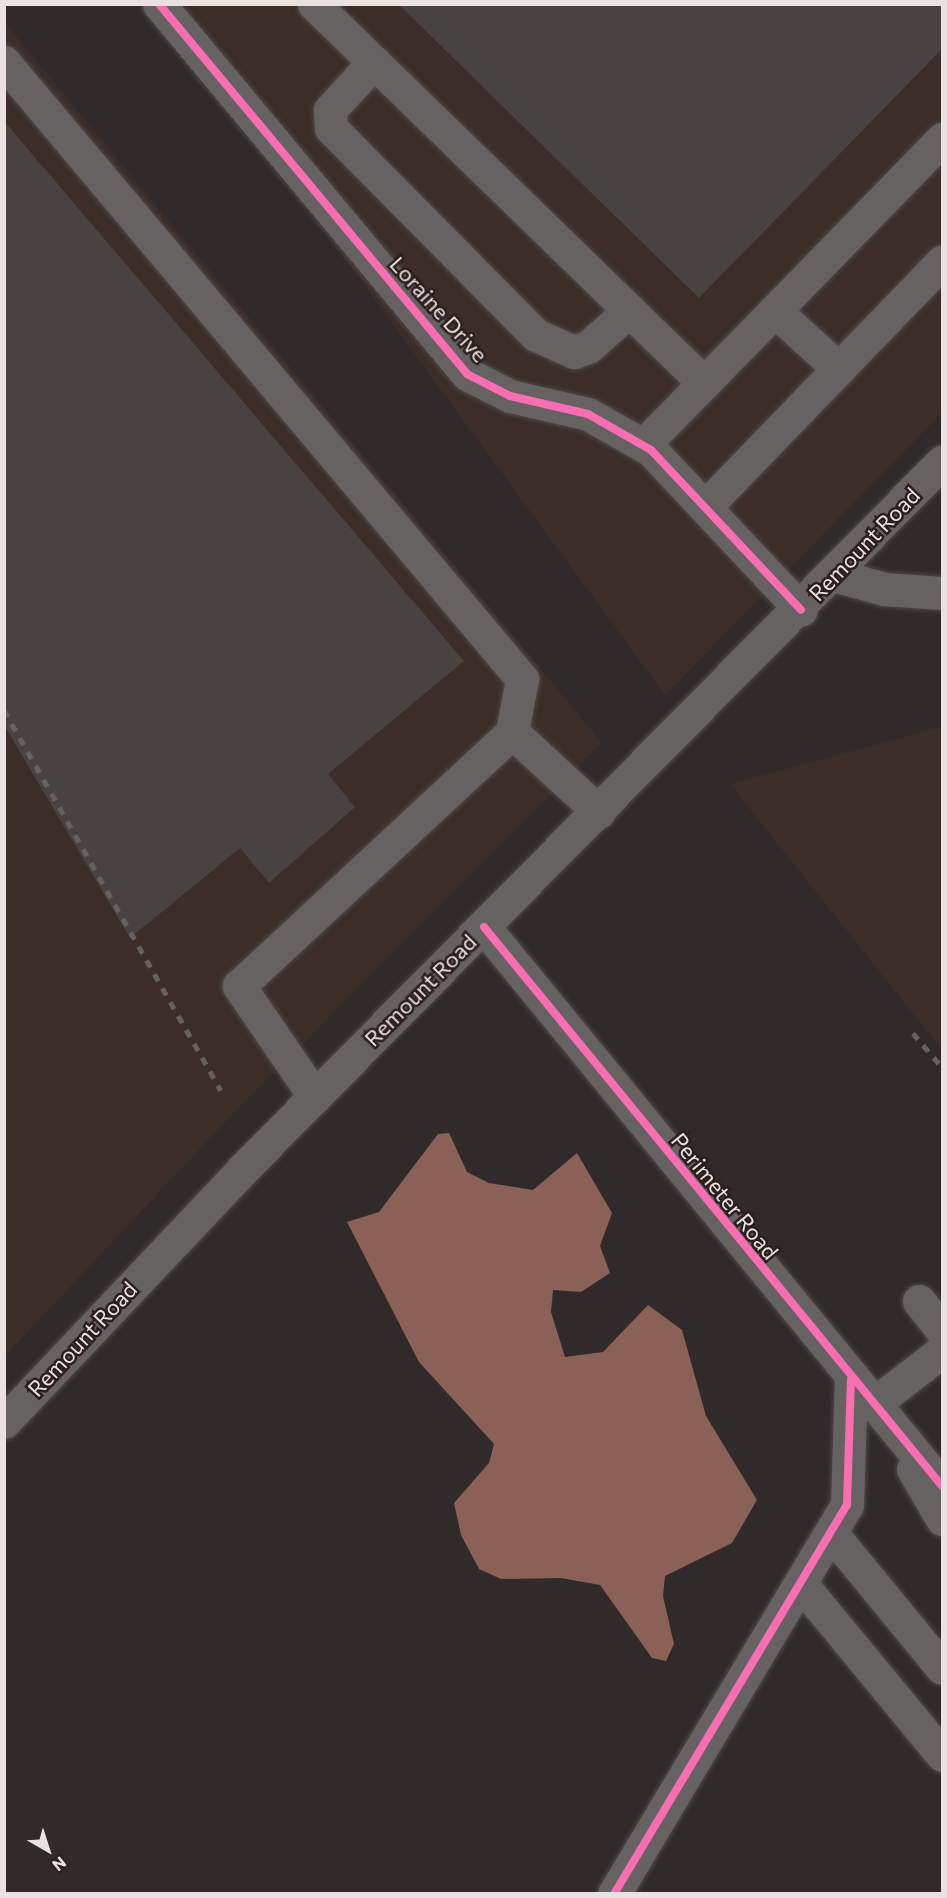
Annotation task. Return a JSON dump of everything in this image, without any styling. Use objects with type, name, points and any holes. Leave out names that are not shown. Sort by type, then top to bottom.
[{"type":"main road","name":"Remount Road","points":[[4,1422],[315,1097],[801,610],[942,462]]},
{"type":"street","name":"Loraine Drive","points":[[159,4],[466,374],[510,396],[588,414],[643,445],[705,507],[801,610]]},
{"type":"street","points":[[314,4],[704,383]]},
{"type":"street","points":[[4,62],[522,679],[512,732],[239,986],[315,1097]]},
{"type":"street","points":[[374,62],[330,110],[331,128],[536,335],[574,352],[588,347],[629,311]]},
{"type":"street","points":[[643,445],[942,140]]},
{"type":"street","points":[[705,507],[942,262]]},
{"type":"street","points":[[775,311],[839,369]]},
{"type":"street","points":[[834,575],[884,589],[942,592]]},
{"type":"street","points":[[512,732],[599,812]]},
{"type":"street","name":"Perimeter Road","points":[[484,927],[851,1380],[942,1486]]},
{"type":"street","points":[[919,1301],[942,1330]]},
{"type":"street","points":[[942,1350],[876,1409],[942,1519]]},
{"type":"street","points":[[614,1893],[802,1585],[847,1505],[851,1380]]},
{"type":"street","points":[[832,1534],[942,1668]]},
{"type":"street","points":[[802,1585],[942,1755]]},
{"type":"shaded area","points":[[158,5],[942,5],[942,413],[665,695]]},
{"type":"shaded area","points":[[4,22],[602,743],[229,1118],[5,1356]]},
{"type":"shaded area","points":[[942,727],[942,1050],[730,784]]},
{"type":"shaded area","points":[[449,1133],[467,1172],[489,1183],[533,1190],[577,1153],[612,1213],[600,1246],[610,1273],[581,1292],[553,1290],[551,1312],[565,1357],[603,1352],[648,1305],[682,1330],[706,1416],[757,1500],[732,1543],[665,1576],[663,1596],[674,1644],[666,1661],[652,1658],[600,1585],[561,1578],[501,1579],[479,1569],[461,1535],[454,1503],[489,1463],[494,1444],[419,1362],[347,1222],[379,1212],[438,1134]]},
{"type":"building","points":[[398,4],[942,4],[942,49],[699,298]]},
{"type":"building","points":[[4,121],[464,661],[328,774],[355,807],[269,883],[240,848],[130,938],[4,725]]},
{"type":"railway","points":[[4,710],[221,1091]]},
{"type":"railway","points":[[913,1033],[942,1067]]},
{"type":"cycle path","points":[[159,4],[467,374],[510,396],[588,414],[651,450],[801,610]]},
{"type":"cycle path","points":[[484,927],[942,1486]]},
{"type":"cycle path","points":[[614,1894],[847,1505],[851,1380]]}]
